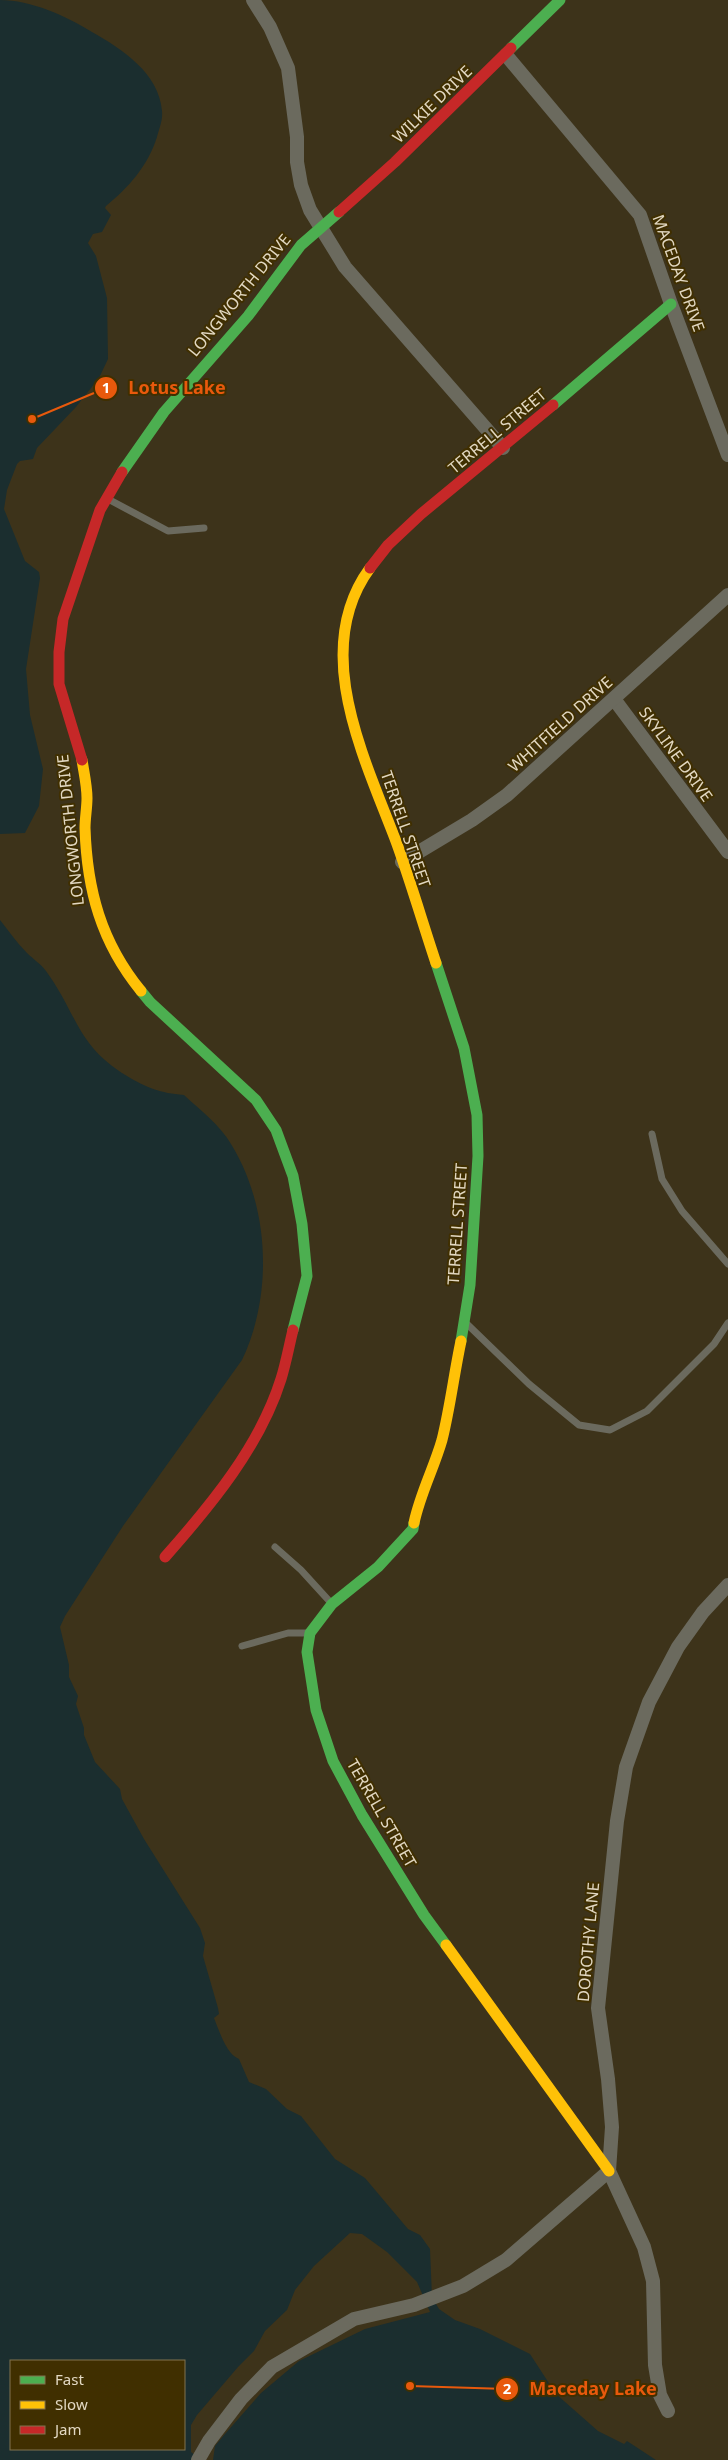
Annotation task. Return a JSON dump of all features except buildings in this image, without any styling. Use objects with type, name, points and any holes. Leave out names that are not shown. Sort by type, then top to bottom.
[{"type":"street","points":[[253,0],[270,27],[288,68],[301,186],[310,210],[322,226],[345,267],[503,448]]},
{"type":"street","name":"WILKIE DRIVE","points":[[322,226],[395,162],[560,0]]},
{"type":"street","name":"MACEDAY DRIVE","points":[[506,55],[640,215],[671,304],[728,455]]},
{"type":"street","name":"LONGWORTH DRIVE","points":[[165,1558],[212,1504],[245,1454],[281,1380],[307,1276],[302,1224],[293,1176],[276,1130],[249,1093],[150,1002],[132,980],[112,948],[97,915],[90,880],[82,756],[62,698],[59,684],[59,652],[63,619],[100,510],[129,460],[164,412],[248,316],[301,245],[322,226]]},
{"type":"street","name":"TERRELL STREET","points":[[609,2171],[500,2018],[424,1916],[362,1815],[333,1761],[316,1710],[307,1652],[310,1633],[332,1604],[378,1567],[413,1529],[419,1500],[430,1479],[442,1438],[465,1322],[474,1236],[478,1156],[477,1115],[464,1048],[402,862],[358,743],[342,668],[345,635],[351,604],[367,572],[388,544],[421,514],[503,448],[671,304]]},
{"type":"street","name":"WHITFIELD DRIVE","points":[[402,862],[472,820],[507,794],[728,595]]},
{"type":"street","name":"SKYLINE DRIVE","points":[[614,699],[728,852]]},
{"type":"street","name":"DOROTHY LANE","points":[[668,2410],[660,2395],[655,2365],[656,2311],[654,2281],[644,2247],[609,2171],[611,2117],[608,2079],[598,2008],[617,1821],[626,1767],[649,1702],[678,1647],[703,1612],[728,1585]]},
{"type":"street","points":[[198,2460],[209,2441],[241,2399],[272,2367],[354,2319],[414,2305],[463,2286],[506,2260],[609,2171]]},
{"type":"lane","points":[[107,498],[168,531],[204,528]]},
{"type":"lane","points":[[652,1134],[662,1179],[682,1211],[728,1264]]},
{"type":"lane","points":[[465,1322],[529,1384],[579,1425],[610,1430],[647,1411],[714,1344],[728,1323]]},
{"type":"lane","points":[[276,1547],[301,1570],[332,1604]]},
{"type":"lane","points":[[242,1646],[288,1633],[310,1633]]},
{"type":"water","points":[[0,0],[36,6],[60,15],[82,26],[127,54],[154,85],[159,97],[162,114],[157,137],[143,167],[122,192],[106,206],[105,208],[111,215],[102,232],[93,234],[88,243],[96,256],[107,298],[108,359],[99,378],[76,407],[37,448],[33,459],[20,461],[17,464],[7,490],[4,509],[25,561],[39,572],[40,578],[26,669],[30,715],[43,769],[39,806],[25,833],[0,834]]},
{"type":"water","points":[[0,920],[23,949],[46,971],[87,1041],[97,1053],[127,1076],[141,1084],[168,1093],[184,1095],[221,1130],[231,1144],[244,1169],[254,1195],[260,1223],[263,1251],[259,1308],[252,1335],[242,1360],[123,1526],[65,1616],[60,1627],[69,1665],[69,1677],[78,1696],[76,1704],[84,1728],[84,1735],[95,1762],[120,1789],[122,1799],[144,1839],[200,1928],[205,1943],[203,1956],[219,2014],[214,2018],[227,2047],[239,2059],[249,2082],[266,2089],[287,2109],[301,2116],[335,2159],[365,2178],[408,2229],[420,2235],[430,2249],[432,2297],[439,2309],[455,2320],[480,2329],[530,2354],[556,2394],[598,2431],[624,2444],[627,2441],[656,2460],[213,2460],[215,2446],[225,2434],[261,2393],[299,2361],[365,2329],[430,2312],[417,2282],[387,2252],[362,2234],[350,2233],[314,2266],[295,2290],[287,2310],[265,2331],[254,2351],[197,2415],[191,2425],[191,2452],[202,2460],[0,2460]]},
{"type":"traffic: fast","points":[[511,48],[560,0]]},
{"type":"traffic: fast","points":[[122,472],[164,412],[248,316],[301,245],[339,212]]},
{"type":"traffic: fast","points":[[553,405],[671,304]]},
{"type":"traffic: fast","points":[[436,963],[464,1048],[477,1115],[478,1156],[470,1285],[461,1341]]},
{"type":"traffic: fast","points":[[141,991],[150,1002],[256,1100],[276,1130],[293,1176],[302,1224],[307,1276],[293,1330]]},
{"type":"traffic: fast","points":[[414,1523],[413,1529],[378,1567],[332,1604],[310,1633],[307,1652],[316,1710],[333,1761],[362,1815],[424,1915],[446,1945]]},
{"type":"traffic: slow","points":[[370,568],[352,600],[344,634],[344,670],[349,706],[371,778],[397,844],[436,963]]},
{"type":"traffic: slow","points":[[82,760],[87,793],[86,851],[93,894],[106,934],[127,972],[141,991]]},
{"type":"traffic: slow","points":[[414,1523],[442,1440],[461,1341]]},
{"type":"traffic: slow","points":[[446,1945],[609,2171]]},
{"type":"traffic: jam","points":[[339,212],[395,162],[511,48]]},
{"type":"traffic: jam","points":[[370,568],[388,545],[421,514],[553,405]]},
{"type":"traffic: jam","points":[[82,760],[59,684],[59,652],[63,619],[100,510],[122,472]]},
{"type":"traffic: jam","points":[[165,1557],[200,1517],[232,1474],[260,1428],[272,1404],[281,1379],[293,1330]]},
{"type":"place","name":"Lotus Lake","points":[[32,419]]},
{"type":"place","name":"Maceday Lake","points":[[410,2386]]}]
